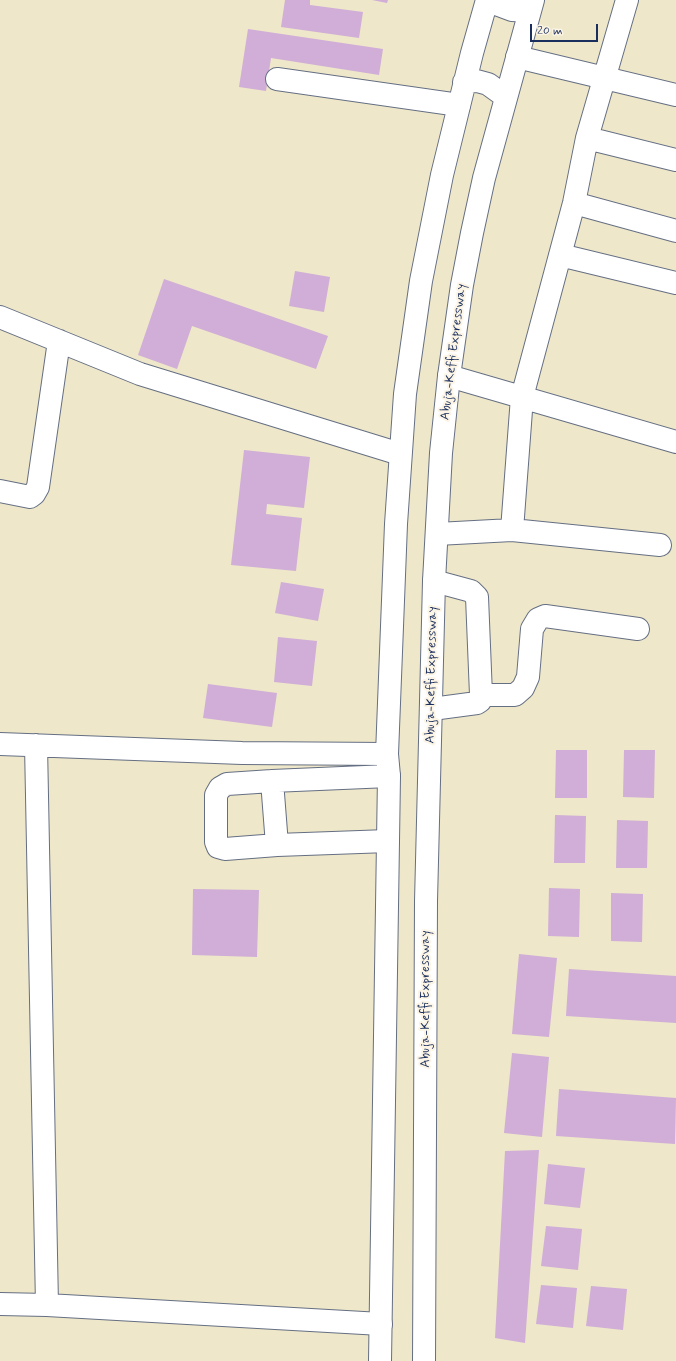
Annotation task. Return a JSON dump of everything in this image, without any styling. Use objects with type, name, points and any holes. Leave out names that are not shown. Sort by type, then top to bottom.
[{"type":"main road","points":[[380,1361],[389,776],[387,754],[400,454],[405,394],[421,281],[442,175],[464,82],[487,0]]},
{"type":"main road","points":[[492,0],[496,4],[512,10],[531,6]]},
{"type":"main road","points":[[512,530],[522,397],[545,306],[574,203],[587,138],[627,0]]},
{"type":"main road","name":"Abuja-Keffi Expressway","points":[[424,1361],[426,901],[434,581],[441,453],[449,376],[462,285],[472,233],[484,178],[531,6]]},
{"type":"main road","points":[[517,57],[676,96]]},
{"type":"main road","points":[[277,79],[459,105]]},
{"type":"main road","points":[[464,82],[478,81],[488,84],[506,97]]},
{"type":"main road","points":[[587,138],[676,160]]},
{"type":"main road","points":[[574,203],[676,231]]},
{"type":"main road","points":[[560,255],[676,283]]},
{"type":"main road","points":[[0,317],[140,374],[400,454]]},
{"type":"main road","points":[[0,491],[30,497],[34,494],[38,487],[59,341]]},
{"type":"main road","points":[[449,376],[676,442]]},
{"type":"main road","points":[[437,534],[512,530],[660,545]]},
{"type":"main road","points":[[432,709],[477,703],[480,701],[481,696],[477,597],[471,591],[434,581]]},
{"type":"main road","points":[[481,696],[515,695],[523,688],[528,677],[532,629],[538,619],[545,616],[638,629]]},
{"type":"main road","points":[[0,744],[242,753],[387,754]]},
{"type":"main road","points":[[36,745],[47,1305]]},
{"type":"main road","points":[[388,841],[278,845],[224,849],[218,847],[216,842],[216,795],[220,788],[227,784],[389,776]]},
{"type":"main road","points":[[272,781],[278,845]]},
{"type":"main road","points":[[0,1304],[47,1305],[381,1324]]},
{"type":"building","points":[[285,0],[310,0],[310,5],[363,12],[359,38],[281,27]]},
{"type":"building","points":[[372,0],[388,0],[387,3]]},
{"type":"building","points":[[248,29],[383,49],[379,75],[271,58],[266,91],[239,87]]},
{"type":"building","points":[[295,271],[330,277],[324,312],[289,306]]},
{"type":"building","points":[[164,279],[328,336],[316,369],[192,326],[177,369],[138,355]]},
{"type":"building","points":[[244,450],[310,457],[304,508],[267,504],[266,514],[302,518],[296,571],[231,565]]},
{"type":"building","points":[[281,582],[324,589],[318,621],[275,613]]},
{"type":"building","points":[[278,637],[317,641],[312,686],[274,682]]},
{"type":"building","points":[[208,684],[277,693],[272,727],[203,718]]},
{"type":"building","points":[[556,750],[587,750],[587,798],[555,798]]},
{"type":"building","points":[[624,750],[655,750],[654,798],[623,797]]},
{"type":"building","points":[[555,815],[586,816],[585,863],[554,863]]},
{"type":"building","points":[[617,820],[648,821],[647,868],[616,868]]},
{"type":"building","points":[[549,888],[580,889],[579,937],[548,936]]},
{"type":"building","points":[[193,889],[259,890],[257,957],[192,955]]},
{"type":"building","points":[[611,893],[643,894],[642,942],[611,941]]},
{"type":"building","points":[[519,954],[557,958],[549,1037],[512,1034]]},
{"type":"building","points":[[569,969],[676,976],[676,1023],[566,1016]]},
{"type":"building","points":[[512,1053],[549,1057],[542,1137],[504,1133]]},
{"type":"building","points":[[559,1089],[676,1098],[675,1144],[556,1136]]},
{"type":"building","points":[[539,1150],[525,1343],[495,1338],[505,1151]]},
{"type":"building","points":[[548,1164],[585,1168],[580,1208],[544,1204]]},
{"type":"building","points":[[546,1226],[582,1229],[578,1270],[541,1266]]},
{"type":"building","points":[[541,1285],[577,1288],[573,1328],[536,1324]]},
{"type":"building","points":[[591,1286],[627,1289],[623,1330],[586,1326]]}]
